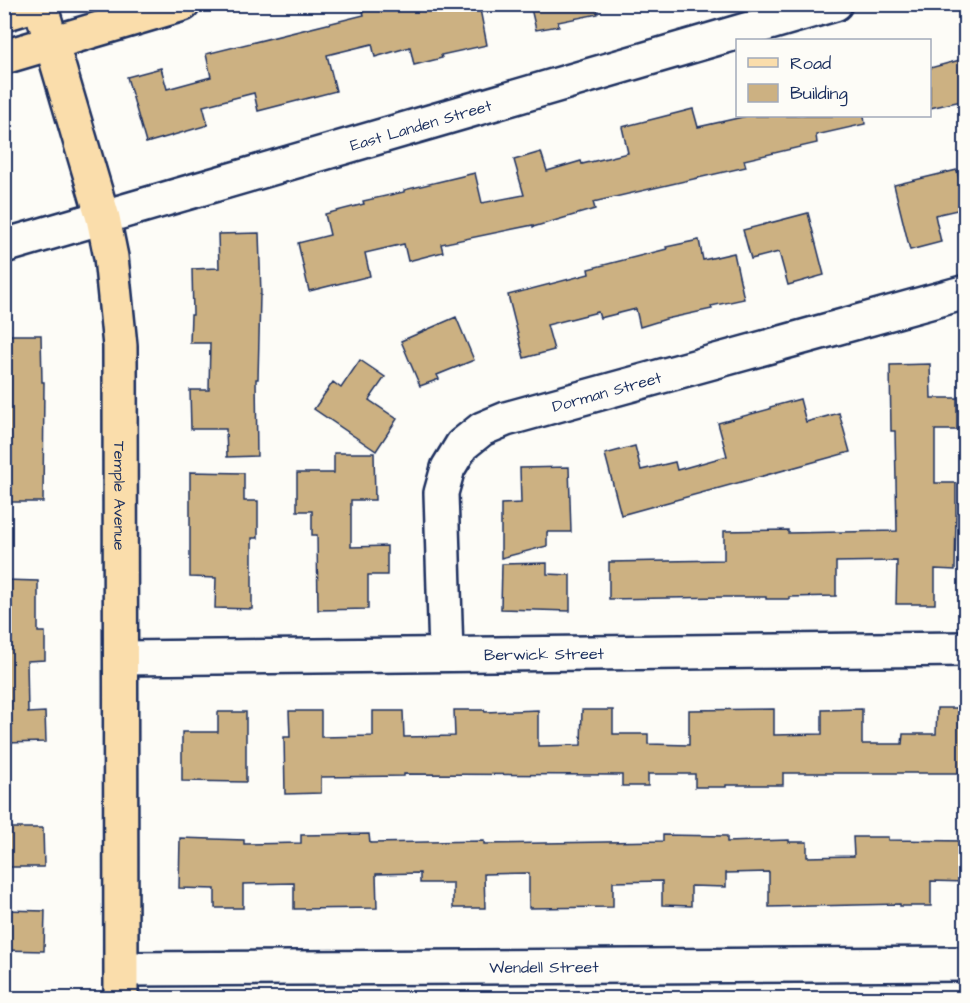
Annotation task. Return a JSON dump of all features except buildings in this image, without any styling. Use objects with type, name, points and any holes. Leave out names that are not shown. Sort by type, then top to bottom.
[{"type":"main road","points":[[4,14],[39,4]]},
{"type":"main road","name":"Temple Avenue","points":[[39,4],[103,218],[111,257],[120,346],[121,984]]},
{"type":"main road","points":[[4,57],[183,4]]},
{"type":"street","name":"East Landen Street","points":[[4,246],[835,4]]},
{"type":"street","name":"Dorman Street","points":[[446,654],[441,493],[448,468],[462,445],[482,429],[506,419],[966,292]]},
{"type":"street","name":"Berwick Street","points":[[122,658],[966,649]]},
{"type":"street","name":"Wendell Street","points":[[121,984],[966,964]]}]
